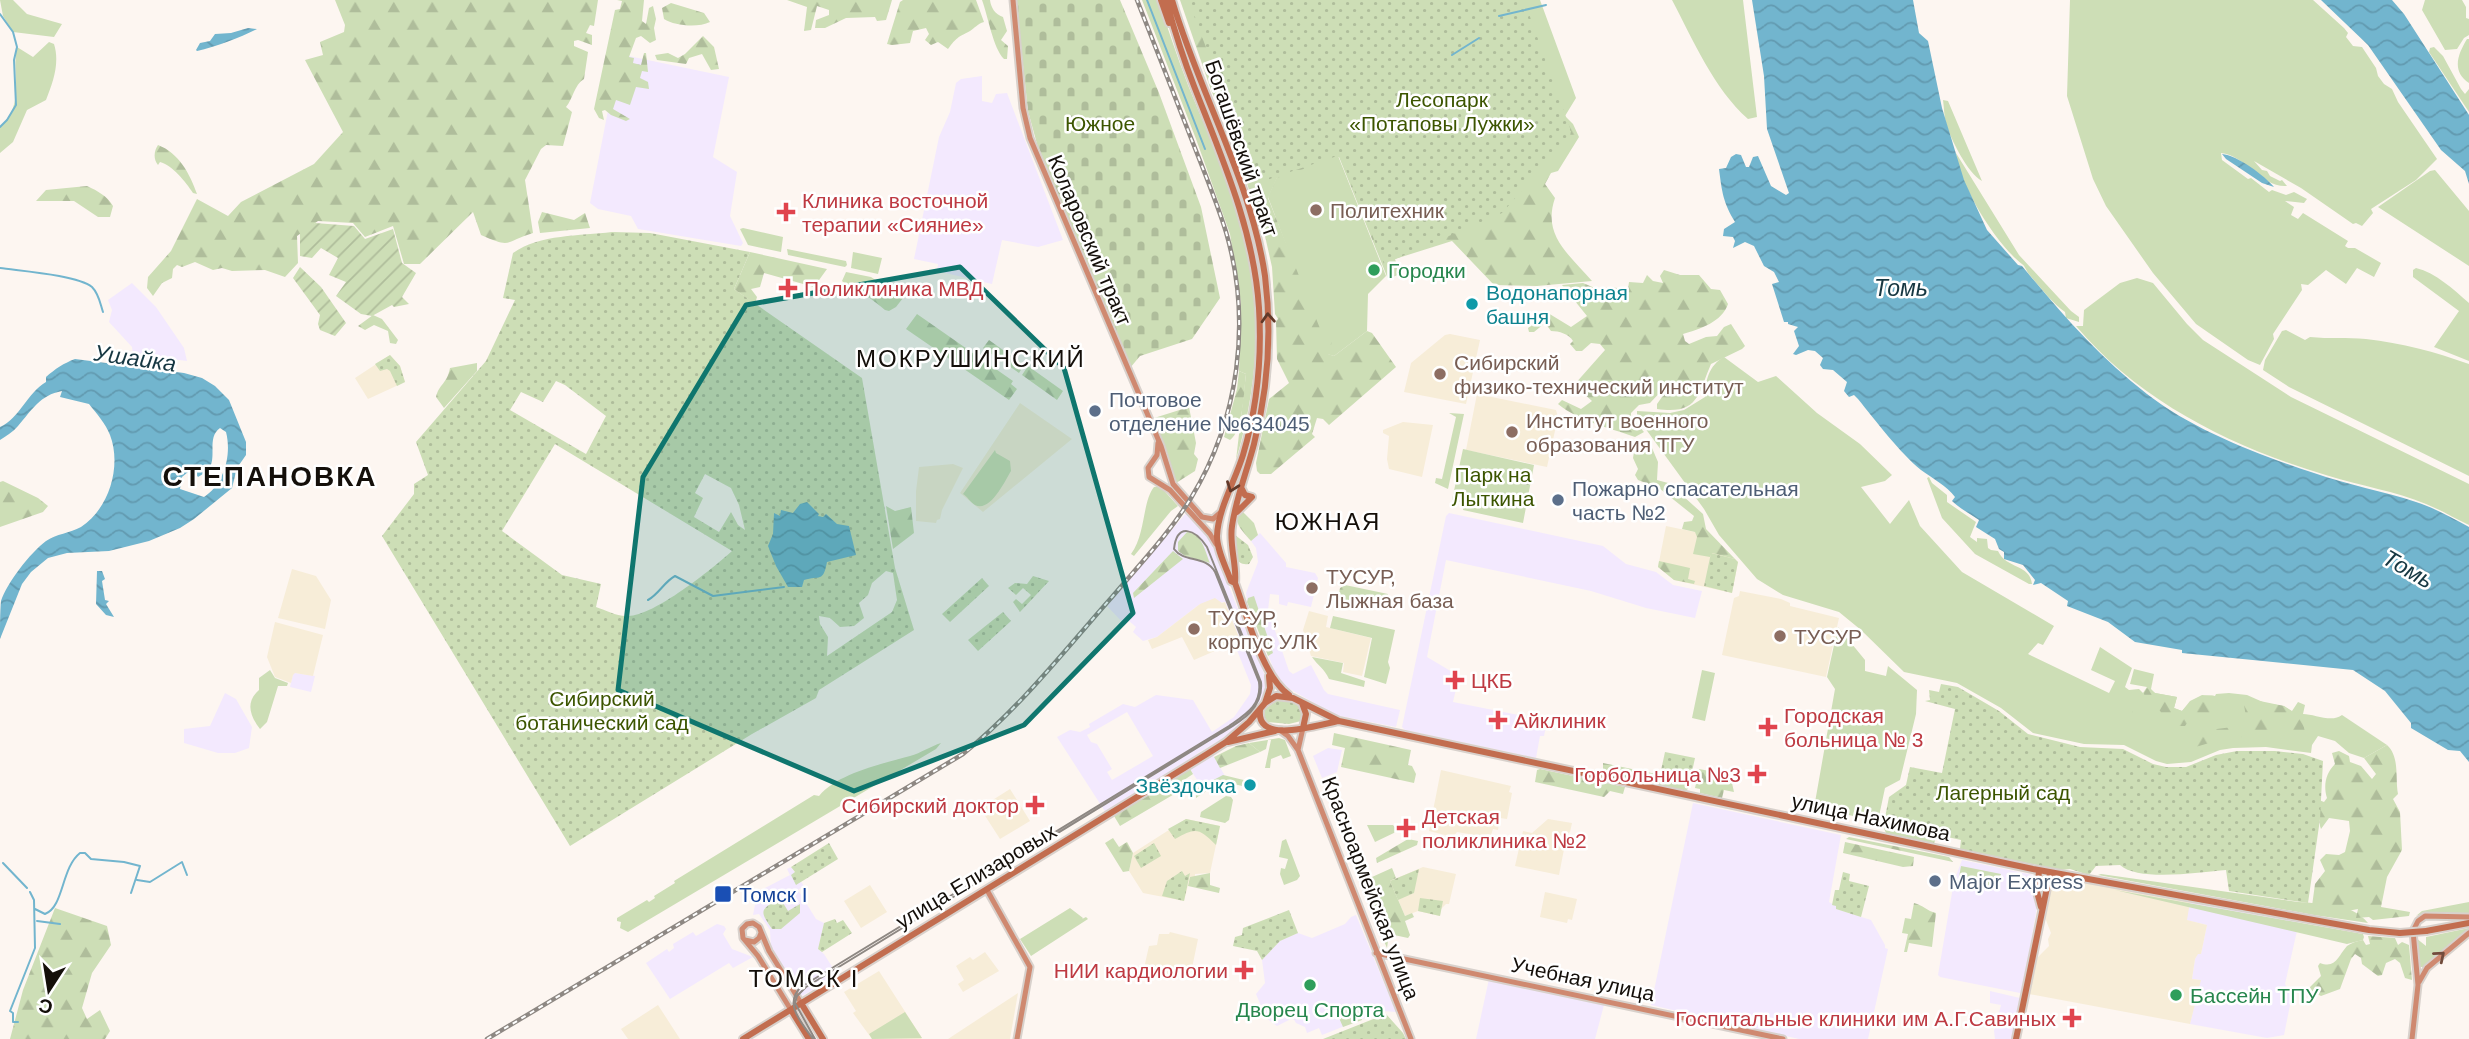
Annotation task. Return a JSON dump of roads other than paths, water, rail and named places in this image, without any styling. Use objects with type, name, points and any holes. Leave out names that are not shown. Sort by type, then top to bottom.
[{"type":"main road","name":"Коларовский тракт","points":[[1013,0],[1024,121],[1173,485],[1202,517],[1213,519],[1223,510]]},
{"type":"main road","name":"Богашёвский тракт","points":[[1163,0],[1243,215],[1258,291],[1259,352],[1253,410],[1242,459],[1218,528],[1218,547]]},
{"type":"main road","name":"Богашёвский тракт","points":[[1172,0],[1245,196],[1264,274],[1269,331],[1266,386],[1258,431],[1234,516]]},
{"type":"main road","points":[[1158,443],[1158,453],[1148,473],[1152,480],[1170,490],[1210,534],[1231,581],[1235,583]]},
{"type":"main road","points":[[1154,462],[1163,462],[1168,469],[1165,480],[1158,482]]},
{"type":"main road","points":[[1242,489],[1245,495],[1252,497],[1234,516],[1232,547],[1235,583],[1268,671],[1276,684],[1301,704],[1306,715],[1298,750]]},
{"type":"main road","points":[[1268,671],[1270,688],[1261,721],[1267,727],[1279,731],[1303,727]]},
{"type":"main road","points":[[1263,706],[1280,695],[1293,698]]},
{"type":"main road","name":"улица Нахимова","points":[[1301,704],[1339,721],[2050,873],[2369,930],[2400,933],[2469,923]]},
{"type":"main road","name":"улица Елизаровых","points":[[743,1039],[1226,742],[1263,706]]},
{"type":"main road","name":"улица Нахимова","points":[[1303,727],[1339,721]]},
{"type":"main road","name":"улица Елизаровых","points":[[1226,742],[1279,731]]},
{"type":"main road","name":"Красноармейская улица","points":[[1279,731],[1288,736],[1298,750],[1411,1039]]},
{"type":"main road","points":[[2039,870],[2037,888],[2041,907]]},
{"type":"main road","points":[[2016,1039],[2050,873]]},
{"type":"main road","points":[[2037,888],[2042,886],[2046,889]]},
{"type":"main road","points":[[987,890],[1030,967],[1017,1039]]},
{"type":"main road","points":[[2412,1039],[2418,985],[2413,932],[2418,921],[2425,916],[2469,917]]},
{"type":"main road","points":[[809,1039],[758,956],[745,940],[741,930],[747,923],[756,924],[761,930],[769,951],[824,1039]]},
{"type":"main road","points":[[745,940],[752,943],[757,941],[761,930]]},
{"type":"main road","points":[[2418,985],[2427,968],[2469,933]]},
{"type":"main road","name":"Учебная улица","points":[[1376,953],[1783,1039]]},
{"type":"water","name":"Томь","points":[[1752,0],[1913,0],[1919,33],[1928,41],[1942,108],[1964,180],[1987,230],[2113,365],[2165,407],[2227,440],[2327,477],[2423,504],[2469,527],[2469,762],[2460,751],[2448,750],[2411,728],[2411,723],[2385,691],[2353,670],[2182,653],[2182,650],[2135,642],[2108,622],[2067,606],[2068,601],[2041,583],[2033,585],[2035,580],[2023,565],[2004,559],[2004,552],[1999,549],[1995,539],[1976,527],[1979,520],[1955,504],[1952,501],[1955,497],[1948,489],[1905,455],[1854,395],[1849,397],[1844,391],[1847,382],[1833,370],[1823,369],[1820,365],[1823,358],[1815,351],[1808,350],[1793,354],[1799,346],[1794,331],[1798,327],[1784,322],[1772,284],[1779,282],[1774,272],[1764,266],[1754,246],[1745,242],[1733,248],[1733,237],[1723,236],[1724,229],[1735,222],[1724,197],[1719,169],[1726,168],[1731,157],[1741,155],[1746,167],[1749,167],[1753,157],[1758,156],[1771,186],[1786,195],[1789,193],[1767,129],[1764,76]]},
{"type":"water","points":[[2321,0],[2392,0],[2404,14],[2469,115],[2469,184],[2465,171],[2441,150],[2368,45]]},
{"type":"water","points":[[257,29],[220,44],[196,50],[200,43],[210,41],[215,34]]},
{"type":"water","points":[[2222,154],[2250,167],[2274,187],[2262,183]]},
{"type":"water","points":[[75,359],[184,373],[202,378],[229,400],[246,442],[246,455],[237,468],[232,488],[180,528],[149,541],[109,551],[67,553],[48,558],[31,572],[22,584],[0,639],[1,601],[20,569],[46,541],[81,527],[91,519],[106,498],[110,486],[114,460],[108,431],[89,404],[60,397],[62,391],[42,400],[16,428],[0,440],[0,427],[13,418],[46,382],[46,377]],"holes":[[[220,428],[226,432],[227,459],[217,485],[204,497],[180,489],[182,477],[188,472],[195,473],[198,477],[208,470],[216,432]]]},
{"type":"water","points":[[807,502],[818,516],[823,517],[826,514],[837,524],[849,526],[856,555],[827,562],[822,576],[804,580],[802,587],[788,587],[768,546],[773,534],[774,513],[780,516],[781,510],[793,513],[800,504]]},
{"type":"water","points":[[97,571],[102,571],[105,579],[102,581],[105,600],[109,601],[106,604],[114,617],[106,615],[96,604]]},
{"type":"waterway","points":[[1147,0],[1205,149]]},
{"type":"waterway","points":[[1499,16],[1546,5]]},
{"type":"waterway","points":[[0,14],[13,32],[17,47],[14,60],[16,105],[0,127]]},
{"type":"waterway","points":[[1452,55],[1479,38]]},
{"type":"waterway","points":[[0,268],[85,283],[96,293],[103,312]]},
{"type":"waterway","points":[[648,600],[675,576],[713,596],[784,587]]},
{"type":"waterway","points":[[35,909],[45,914],[56,904],[69,868],[80,853],[85,853],[91,859],[140,866],[131,893]]},
{"type":"waterway","points":[[137,880],[150,882],[182,862],[187,875]]},
{"type":"waterway","points":[[3,863],[27,888]]},
{"type":"waterway","points":[[18,1022],[13,1022],[13,1013],[10,1011],[35,948],[34,900],[30,892]]},
{"type":"waterway","points":[[37,921],[60,924]]},
{"type":"tram line","points":[[813,1039],[794,1007],[796,993],[801,987],[1229,726],[1252,708],[1258,697],[1259,682],[1215,572],[1206,563],[1183,556],[1174,549],[1176,540],[1183,532],[1197,536],[1207,547],[1261,682],[1261,692],[1253,709],[1230,728],[806,987],[797,996],[795,1003],[815,1039]]},
{"type":"railway","points":[[487,1039],[963,754],[1004,718],[1041,678],[1153,549],[1191,498],[1207,468],[1230,403],[1239,334],[1238,300],[1234,266],[1222,220],[1137,0]]},
{"type":"place","name":"Политехник","points":[[1316,210]]},
{"type":"place","name":"Клиника восточной терапии «Сияние»","points":[[786,212]]},
{"type":"place","name":"Городки","points":[[1374,270]]},
{"type":"place","name":"Поликлиника МВД","points":[[788,288]]},
{"type":"place","name":"Водонапорная башня","points":[[1472,304]]},
{"type":"place","name":"Сибирский физико-технический институт","points":[[1440,374]]},
{"type":"place","name":"Почтовое отделение №634045","points":[[1095,411]]},
{"type":"place","name":"Институт военного образования ТГУ","points":[[1512,432]]},
{"type":"place","name":"Пожарно спасательная часть №2","points":[[1558,500]]},
{"type":"place","name":"ТУСУР, Лыжная база","points":[[1312,588]]},
{"type":"place","name":"ТУСУР, корпус УЛК","points":[[1194,629]]},
{"type":"place","name":"ТУСУР","points":[[1780,636]]},
{"type":"place","name":"ЦКБ","points":[[1455,680]]},
{"type":"place","name":"Айклиник","points":[[1498,720]]},
{"type":"place","name":"Городская больница № 3","points":[[1768,727]]},
{"type":"place","name":"Горбольница №3","points":[[1757,774]]},
{"type":"place","name":"Звёздочка","points":[[1250,785]]},
{"type":"place","name":"Сибирский доктор","points":[[1035,805]]},
{"type":"place","name":"Детская поликлиника №2","points":[[1406,828]]},
{"type":"place","name":"Major Express","points":[[1935,881]]},
{"type":"place","name":"Томск I","points":[[723,894]]},
{"type":"place","name":"НИИ кардиологии","points":[[1244,970]]},
{"type":"place","name":"Дворец Спорта","points":[[1310,985]]},
{"type":"place","name":"Бассейн ТПУ","points":[[2176,995]]},
{"type":"place","name":"Госпитальные клиники им А.Г.Савиных","points":[[2072,1018]]},
{"type":"district","name":"МОКРУШИНСКИЙ","points":[[971,358]]},
{"type":"district","name":"СТЕПАНОВКА","points":[[270,476]]},
{"type":"district","name":"ЮЖНАЯ","points":[[1328,521]]},
{"type":"district","name":"ТОМСК I","points":[[804,978]]},
{"type":"park label","name":"Лесопарк «Потаповы Лужки»","points":[[1442,111]]},
{"type":"park label","name":"Южное","points":[[1100,123]]},
{"type":"park label","name":"Парк на Лыткина","points":[[1493,486]]},
{"type":"park label","name":"Сибирский ботанический сад","points":[[602,710]]},
{"type":"park label","name":"Лагерный сад","points":[[2003,792]]},
{"type":"water label","name":"Ушайка","points":[[135,358]]}]
